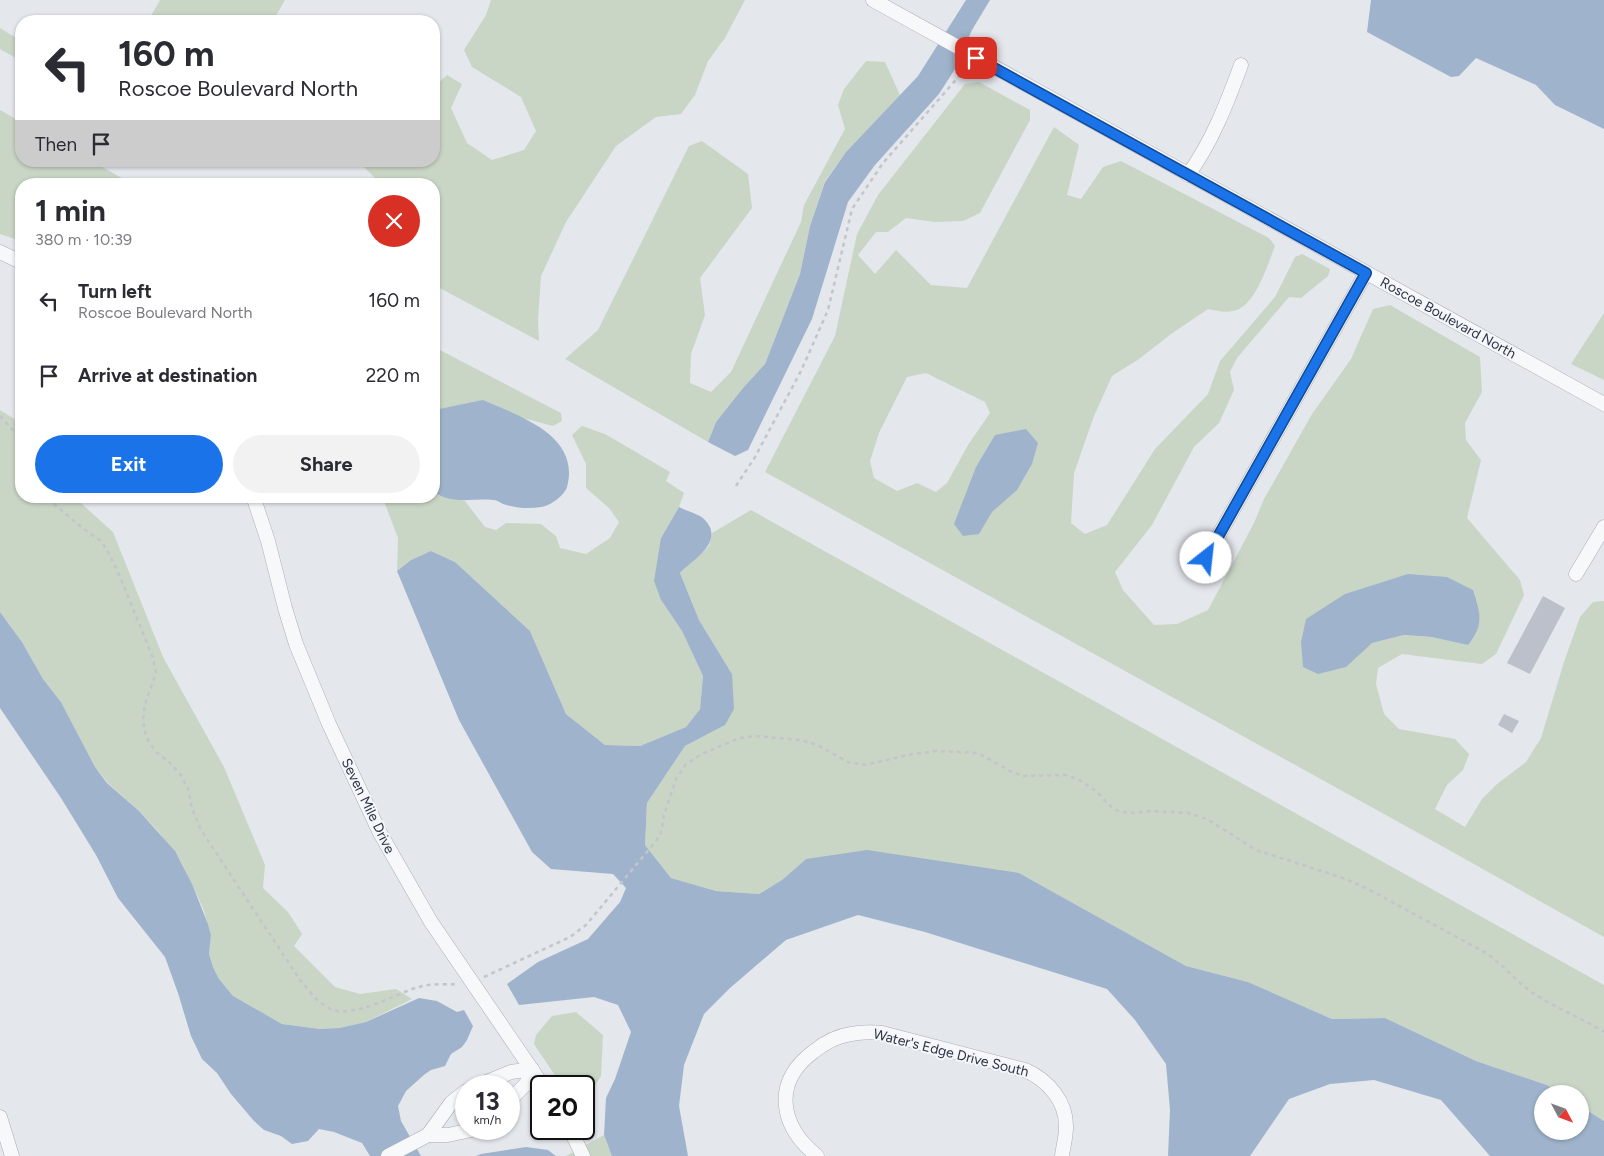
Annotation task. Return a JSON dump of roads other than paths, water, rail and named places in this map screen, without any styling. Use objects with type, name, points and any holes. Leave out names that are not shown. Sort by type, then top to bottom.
[{"type":"street","name":"Roscoe Boulevard North","points":[[873,0],[1604,404]]},
{"type":"street","points":[[1188,175],[1199,160],[1226,106],[1241,65]]},
{"type":"street","points":[[0,252],[15,259]]},
{"type":"street","points":[[1206,558],[1366,273]]},
{"type":"street","name":"Seven Mile Drive","points":[[255,503],[296,644],[332,732],[380,833],[431,922],[536,1075]]},
{"type":"street","points":[[1576,574],[1604,527]]},
{"type":"street","name":"Water's Edge Drive South","points":[[817,1156],[801,1140],[791,1125],[786,1112],[786,1092],[789,1080],[806,1057],[821,1046],[835,1038],[866,1032],[882,1033],[1025,1070],[1044,1080],[1061,1103],[1065,1117],[1066,1128],[1062,1156]]},
{"type":"street","points":[[504,1075],[532,1069],[526,1084],[520,1090]]},
{"type":"street","points":[[428,1135],[455,1100]]},
{"type":"street","points":[[0,1117],[12,1156]]},
{"type":"street","points":[[388,1156],[428,1135],[455,1134]]},
{"type":"street","points":[[575,1140],[582,1156]]},
{"type":"water","points":[[966,0],[990,0],[972,30],[955,69],[939,94],[875,165],[848,202],[812,319],[748,450],[735,456],[708,442],[716,422],[765,364],[800,274],[810,226],[825,182],[846,152],[918,76]]},
{"type":"water","points":[[1371,0],[1604,0],[1604,129],[1555,105],[1536,85],[1476,58],[1459,76],[1451,77],[1367,32]]},
{"type":"water","points":[[483,400],[513,413],[544,430],[556,441],[565,454],[569,469],[567,487],[563,494],[548,505],[532,508],[503,504],[494,500],[455,500],[440,495],[440,409]]},
{"type":"water","points":[[1026,429],[1038,443],[1032,464],[1017,490],[992,512],[979,534],[963,536],[954,524],[976,467],[995,435]]},
{"type":"water","points":[[679,507],[702,517],[710,527],[712,535],[706,549],[680,573],[699,620],[732,674],[734,709],[725,725],[685,746],[647,803],[645,845],[671,878],[716,891],[759,894],[782,880],[806,859],[867,850],[1019,873],[1186,966],[1248,982],[1332,1019],[1385,1018],[1476,1061],[1547,1085],[1534,1085],[1534,1140],[1589,1140],[1589,1112],[1604,1121],[1604,1156],[1490,1156],[1441,1100],[1374,1080],[1330,1084],[1289,1099],[1250,1156],[1168,1156],[1170,1110],[1166,1064],[1135,1020],[1107,989],[925,932],[858,915],[786,940],[730,988],[704,1014],[684,1065],[679,1106],[688,1156],[612,1156],[604,1135],[606,1098],[615,1079],[631,1032],[618,1005],[594,997],[519,1005],[507,984],[538,962],[588,939],[620,902],[626,888],[613,874],[551,869],[532,852],[459,720],[397,571],[411,560],[431,551],[455,562],[530,631],[566,714],[605,745],[640,746],[686,727],[700,709],[703,676],[682,631],[661,600],[654,581],[661,538]]},
{"type":"water","points":[[1408,574],[1447,577],[1473,590],[1480,618],[1477,631],[1468,645],[1432,637],[1404,635],[1372,643],[1346,667],[1318,674],[1303,667],[1301,642],[1306,619],[1345,594]]},
{"type":"water","points":[[0,612],[22,642],[43,679],[61,702],[95,767],[107,783],[139,811],[175,851],[192,884],[208,924],[211,935],[209,954],[213,967],[219,979],[233,996],[282,1024],[320,1029],[339,1028],[366,1022],[419,998],[437,1001],[457,1012],[464,1010],[473,1026],[467,1040],[462,1047],[451,1054],[445,1066],[431,1070],[406,1091],[398,1106],[401,1121],[421,1156],[370,1156],[362,1143],[334,1132],[319,1129],[308,1141],[292,1144],[281,1136],[264,1130],[254,1121],[231,1094],[217,1073],[202,1059],[191,1036],[165,957],[118,898],[96,855],[61,798],[0,708]]},
{"type":"water","points":[[526,1147],[548,1150],[556,1156],[476,1156],[481,1154]]}]
